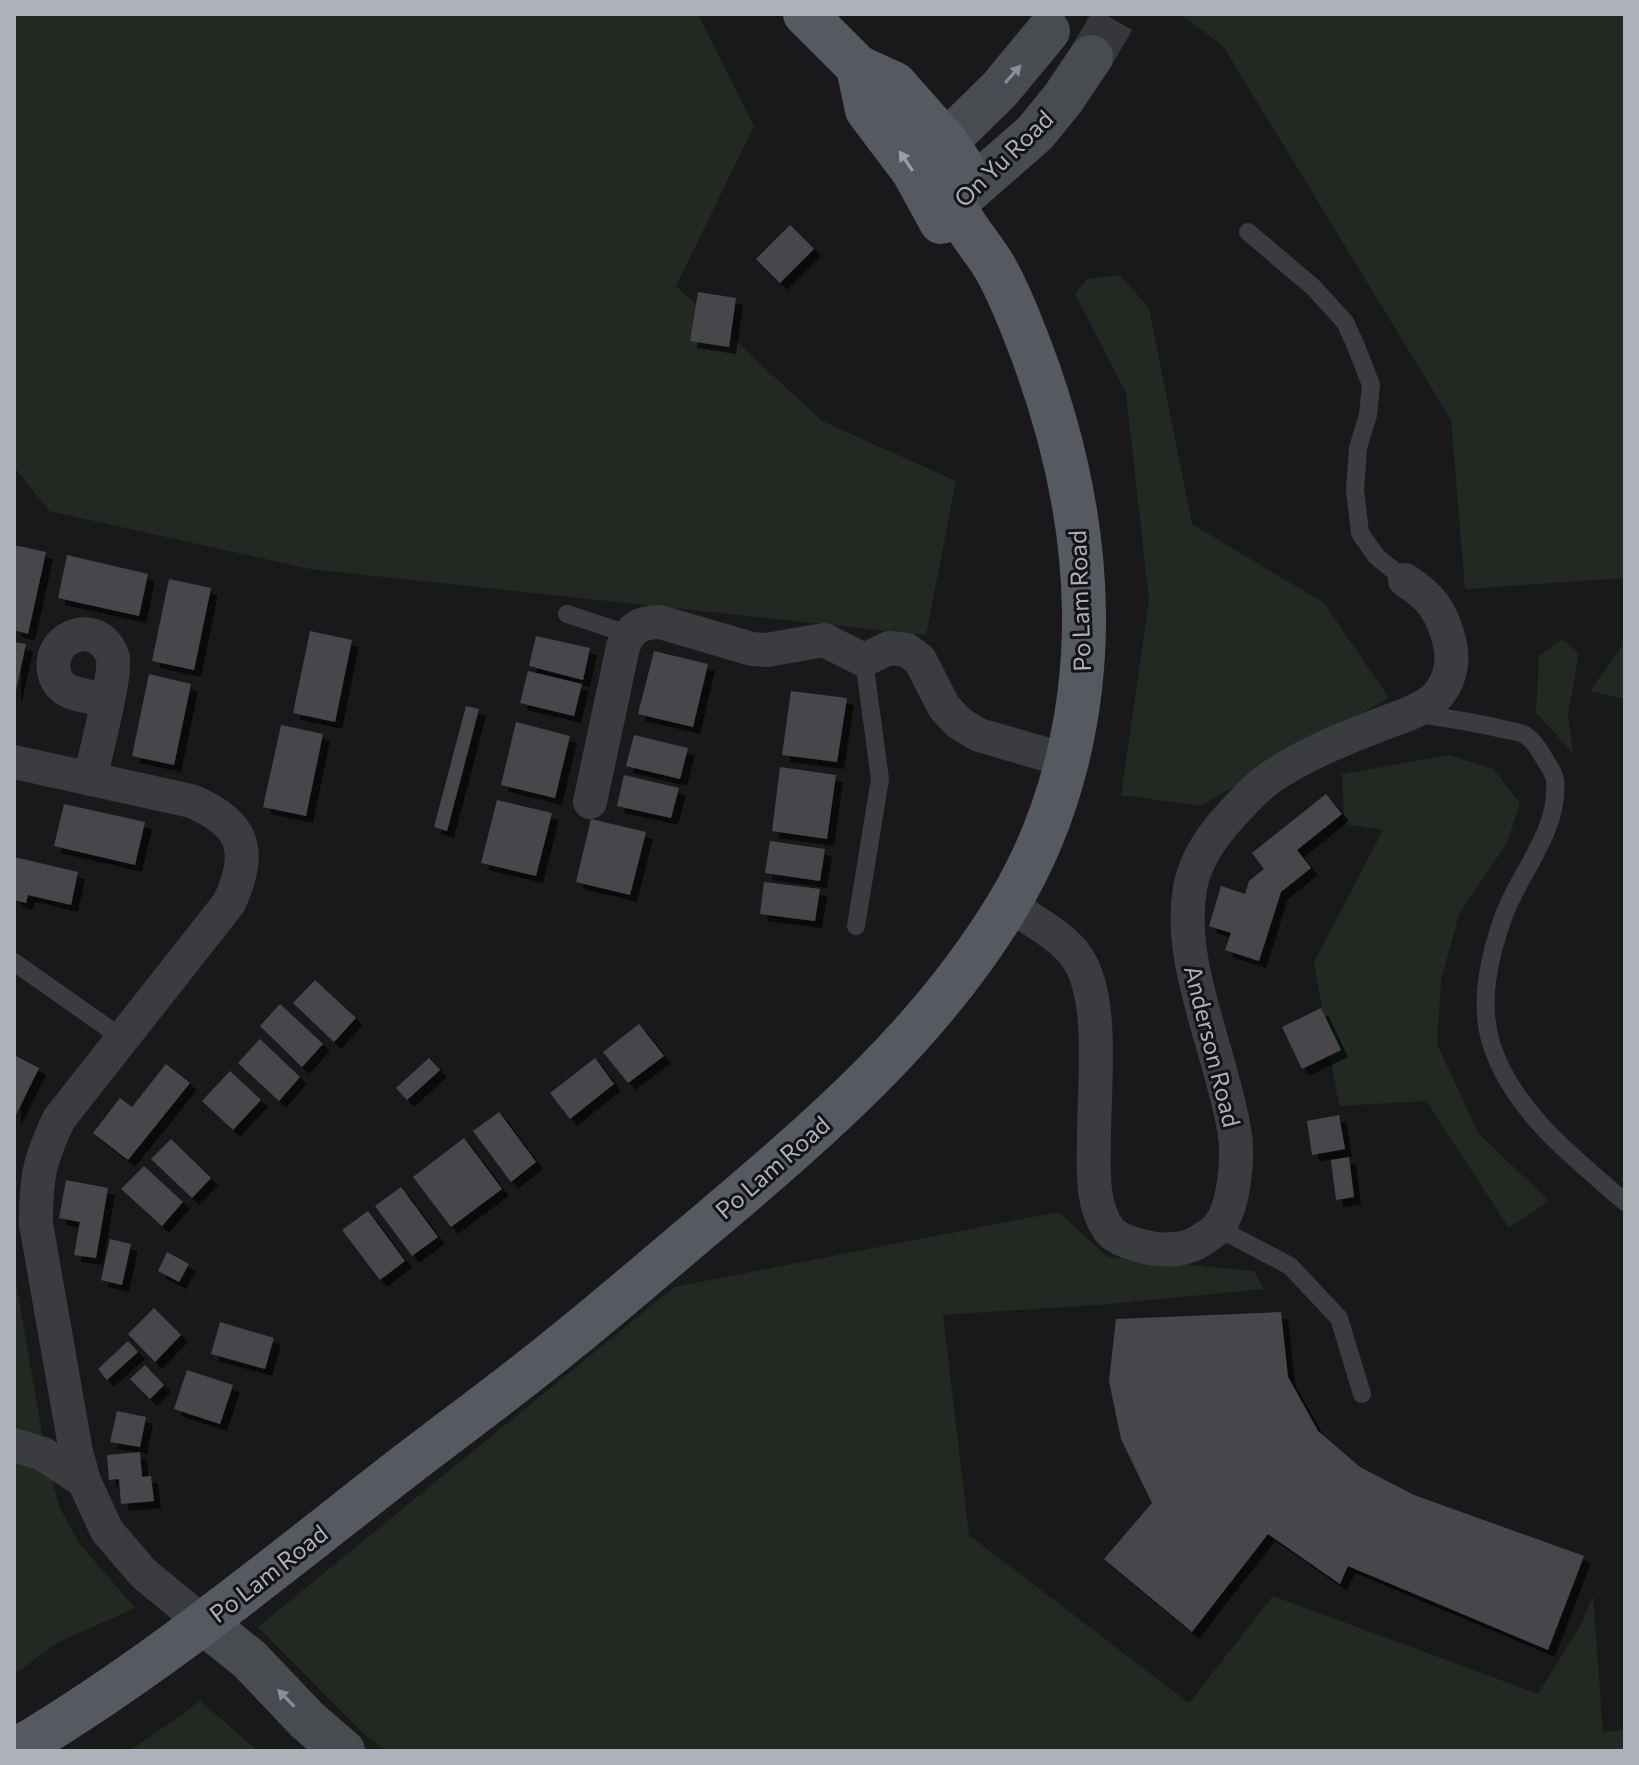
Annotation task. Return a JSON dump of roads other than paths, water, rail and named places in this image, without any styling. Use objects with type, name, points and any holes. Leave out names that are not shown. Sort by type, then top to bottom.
[{"type":"main road","points":[[805,14],[858,67],[895,84],[960,128],[956,203]]},
{"type":"main road","points":[[858,67],[867,110],[913,171],[956,203]]},
{"type":"main road","name":"Po Lam Road","points":[[14,1751],[98,1700],[204,1623],[561,1347],[803,1142],[876,1075],[920,1026],[967,967],[1009,904],[1042,835],[1069,761],[1081,691],[1084,617],[1082,565],[1074,501],[1046,391],[1001,279],[956,203]]},
{"type":"street","points":[[960,128],[1000,89],[1048,31]]},
{"type":"street","name":"On Yu Road","points":[[956,203],[1035,133],[1091,57]]},
{"type":"street","name":"Anderson Road","points":[[1218,1228],[1232,1198],[1235,1132],[1194,976],[1187,930],[1190,885],[1204,850],[1229,816],[1261,785],[1303,759],[1431,702],[1442,690],[1452,666],[1441,611],[1405,580]]},
{"type":"street","points":[[590,802],[623,647],[628,634],[636,626],[648,622],[660,622],[752,649],[767,650],[824,640],[864,660],[889,648],[907,650],[920,660],[944,707],[959,723],[979,735],[1069,761]]},
{"type":"street","points":[[90,779],[107,700]]},
{"type":"street","points":[[14,762],[191,801],[213,810],[233,826],[242,850],[242,876],[229,903],[59,1119],[42,1154],[36,1188],[36,1224],[76,1452],[84,1481],[107,1531],[144,1574],[249,1659],[308,1721],[343,1751]]},
{"type":"street","points":[[1009,904],[1076,955],[1088,979],[1094,1013],[1094,1173],[1099,1207],[1110,1232],[1132,1244],[1165,1251],[1195,1244],[1218,1228]]},
{"type":"street","points":[[14,1445],[43,1454],[84,1481]]},
{"type":"lane","points":[[1248,232],[1313,287],[1345,322],[1356,346],[1371,385],[1368,415],[1358,448],[1355,490],[1360,533],[1376,556],[1405,580]]},
{"type":"lane","points":[[567,614],[628,634]]},
{"type":"lane","points":[[856,926],[880,779],[864,660]]},
{"type":"lane","points":[[1410,713],[1476,722],[1525,735],[1541,752],[1555,777],[1553,809],[1538,848],[1505,913],[1490,958],[1485,1007],[1492,1045],[1508,1083],[1526,1109],[1585,1168],[1625,1202]]},
{"type":"lane","points":[[14,962],[122,1038]]},
{"type":"lane","points":[[1218,1228],[1290,1266],[1339,1318],[1362,1394]]},
{"type":"tunnel","points":[[1091,57],[1116,14]]}]
